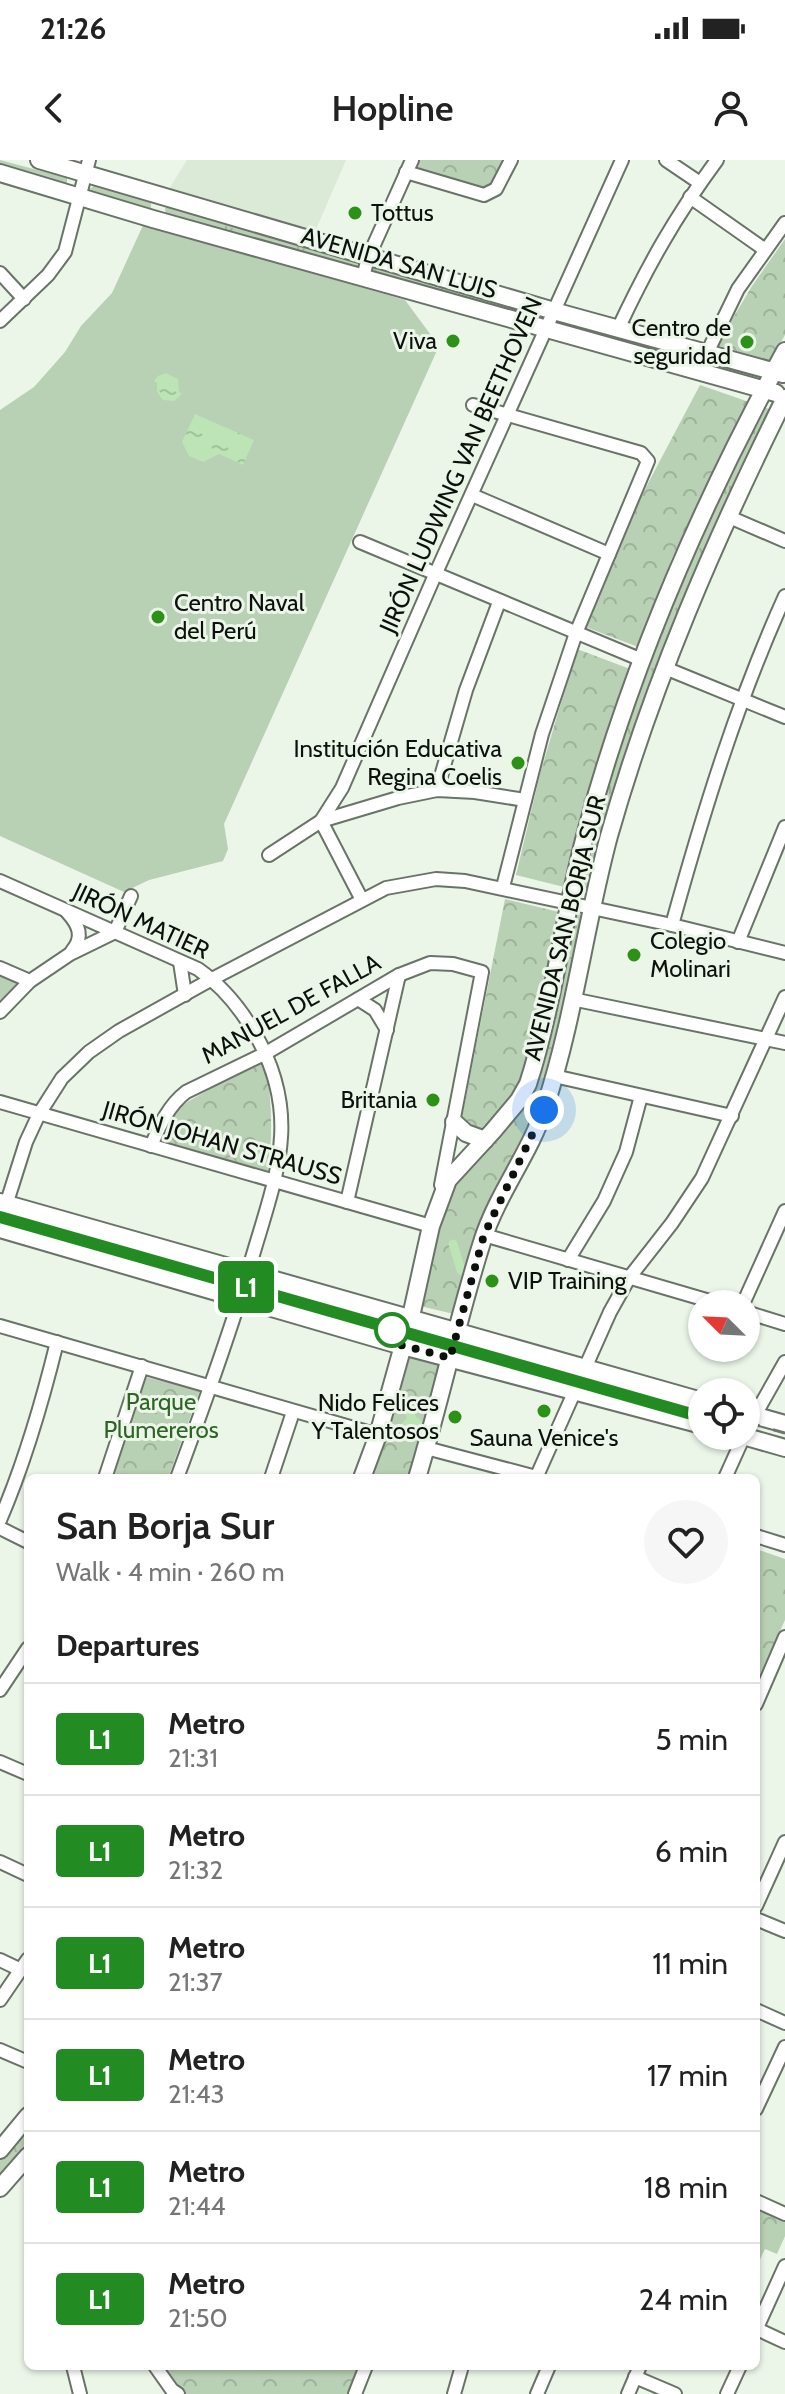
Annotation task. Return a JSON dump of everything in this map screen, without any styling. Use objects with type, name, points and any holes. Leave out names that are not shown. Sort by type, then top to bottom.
[{"type":"main road","name":"AVENIDA SAN LUIS","points":[[39,160],[88,166],[368,258],[780,373]]},
{"type":"main road","name":"AVENIDA SAN LUIS","points":[[0,173],[785,397]]},
{"type":"main road","name":"AVENIDA SAN BORJA SUR","points":[[410,1320],[436,1209],[456,1169],[519,1100],[528,1084],[599,787],[642,660],[698,526],[765,390],[780,373],[785,351]]},
{"type":"main road","name":"AVENIDA SAN BORJA SUR","points":[[418,1474],[484,1235],[544,1110],[591,908],[631,764],[665,668],[727,516],[785,397]]},
{"type":"main road","points":[[454,1122],[466,1133],[485,1140]]},
{"type":"main road","points":[[3,1203],[688,1397]]},
{"type":"main road","points":[[0,1226],[239,1299],[688,1421]]},
{"type":"main road","points":[[363,1474],[404,1344]]},
{"type":"main road","points":[[760,1417],[785,1424]]},
{"type":"main road","points":[[760,1439],[785,1448]]},
{"type":"main road","points":[[0,2150],[24,2121]]},
{"type":"main road","points":[[0,2188],[24,2161]]},
{"type":"street","points":[[363,277],[368,258],[409,166],[484,195],[496,189],[511,160]]},
{"type":"street","name":"JIRÓN LUDWING VAN BEETHOVEN","points":[[321,821],[342,788],[622,160]]},
{"type":"street","points":[[666,160],[700,183]]},
{"type":"street","points":[[618,329],[650,262],[717,160]]},
{"type":"street","points":[[0,321],[48,275],[65,252],[88,166]]},
{"type":"street","points":[[690,197],[764,249]]},
{"type":"street","points":[[707,353],[727,308],[764,249],[785,223]]},
{"type":"street","points":[[0,273],[24,299]]},
{"type":"street","points":[[473,405],[641,453],[648,464],[576,633],[542,734],[503,887]]},
{"type":"street","points":[[472,495],[609,554]]},
{"type":"street","points":[[727,516],[785,541]]},
{"type":"street","points":[[360,542],[642,660]]},
{"type":"street","points":[[672,925],[699,826],[743,699],[785,596]]},
{"type":"street","points":[[437,790],[466,690],[499,602]]},
{"type":"street","points":[[665,668],[785,717]]},
{"type":"street","points":[[342,788],[359,809]]},
{"type":"street","points":[[269,855],[321,821],[437,790],[525,800]]},
{"type":"street","points":[[321,821],[362,900]]},
{"type":"street","points":[[738,942],[785,827]]},
{"type":"street","points":[[0,1226],[3,1203],[39,1114],[62,1078],[89,1052],[119,1031],[212,979],[386,888],[436,879],[503,887],[785,953]]},
{"type":"street","name":"JIRÓN MATIER","points":[[0,881],[198,969],[212,979],[243,1012],[266,1053],[277,1081],[282,1144],[275,1181],[211,1386],[178,1474]]},
{"type":"street","points":[[0,1012],[30,981],[70,954],[115,932],[131,896]]},
{"type":"street","points":[[63,909],[79,927],[77,945],[70,954]]},
{"type":"street","points":[[180,962],[185,995]]},
{"type":"street","name":"MANUEL DE FALLA","points":[[151,1146],[175,1101],[215,1076],[266,1053],[399,975],[430,963],[453,964],[482,972],[454,1122]]},
{"type":"street","points":[[0,968],[30,981]]},
{"type":"street","points":[[347,1202],[399,975]]},
{"type":"street","points":[[540,1474],[610,1312],[629,1278],[702,1178],[785,997]]},
{"type":"street","points":[[358,999],[375,1010],[387,1030]]},
{"type":"street","points":[[572,999],[785,1043]]},
{"type":"street","points":[[554,1076],[732,1116]]},
{"type":"street","points":[[568,1260],[604,1201],[626,1152],[641,1096]]},
{"type":"street","name":"JIRÓN JOHAN STRAUSS","points":[[0,1102],[431,1226]]},
{"type":"street","points":[[436,1209],[454,1122]]},
{"type":"street","points":[[749,1290],[785,1211]]},
{"type":"street","points":[[484,1235],[688,1295]]},
{"type":"street","points":[[760,1316],[785,1324]]},
{"type":"street","points":[[0,1326],[378,1435]]},
{"type":"street","points":[[0,1520],[27,1449],[57,1342]]},
{"type":"street","points":[[760,1399],[785,1362]]},
{"type":"street","points":[[106,1474],[142,1366]]},
{"type":"street","points":[[272,1474],[293,1412]]},
{"type":"street","points":[[426,1448],[523,1474]]},
{"type":"street","points":[[727,1474],[737,1450]]},
{"type":"street","points":[[0,1528],[24,1540]]},
{"type":"street","points":[[760,1537],[785,1545]]},
{"type":"street","points":[[760,1695],[785,1637]]},
{"type":"street","points":[[0,1690],[24,1654]]},
{"type":"street","points":[[0,1762],[24,1772]]},
{"type":"street","points":[[760,1897],[785,1842]]},
{"type":"street","points":[[0,1862],[24,1873]]},
{"type":"street","points":[[760,1921],[785,1931]]},
{"type":"street","points":[[0,1960],[24,1964]]},
{"type":"street","points":[[0,2000],[24,1965]]},
{"type":"street","points":[[760,2012],[785,2023]]},
{"type":"street","points":[[760,2098],[785,2047]]},
{"type":"street","points":[[0,2050],[24,2060]]},
{"type":"street","points":[[760,2203],[785,2214]]},
{"type":"street","points":[[760,2321],[785,2266]]},
{"type":"street","points":[[760,2332],[785,2342]]},
{"type":"street","points":[[74,2370],[80,2394]]},
{"type":"street","points":[[157,2370],[171,2393]]},
{"type":"street","points":[[355,2394],[364,2370]]},
{"type":"street","points":[[454,2394],[461,2370]]},
{"type":"street","points":[[537,2394],[547,2370]]},
{"type":"street","points":[[727,2394],[738,2370]]},
{"type":"street","points":[[628,2394],[638,2372],[675,2394]]},
{"type":"shaded area","points":[[187,160],[346,160],[314,234],[167,192]]},
{"type":"green space","points":[[0,160],[67,178],[67,186],[0,169]]},
{"type":"green space","points":[[418,160],[506,160],[495,184],[485,191],[413,170]]},
{"type":"green space","points":[[95,185],[151,201],[151,209],[146,212],[89,193],[88,190]]},
{"type":"green space","points":[[170,206],[361,261],[362,270],[166,218],[165,208]]},
{"type":"green space","name":"Centro Naval del Perú","points":[[145,221],[231,250],[405,300],[439,346],[224,824],[228,849],[223,861],[149,880],[124,892],[0,836],[0,410],[34,387],[65,352],[81,326],[112,293]]},
{"type":"green space","points":[[785,239],[785,335],[770,361],[717,345],[752,286]]},
{"type":"green space","points":[[373,264],[536,311],[532,322],[369,272]]},
{"type":"green space","points":[[563,319],[756,372],[752,381],[557,330]]},
{"type":"green space","points":[[700,385],[749,402],[672,558],[638,647],[583,626],[626,525]]},
{"type":"green space","points":[[763,407],[772,410],[691,583],[635,736],[589,889],[577,886],[643,667],[683,569]]},
{"type":"green space","points":[[577,649],[630,669],[601,756],[564,887],[516,875],[540,774]]},
{"type":"green space","points":[[505,899],[559,912],[560,916],[523,1084],[486,1129],[473,1126],[462,1117]]},
{"type":"green space","points":[[580,914],[582,921],[541,1102],[458,1315],[420,1306],[434,1232],[457,1178],[529,1094],[571,918]]},
{"type":"green space","points":[[0,972],[19,981],[0,1008]]},
{"type":"green space","points":[[265,1062],[271,1116],[268,1171],[158,1139],[177,1108]]},
{"type":"green space","points":[[406,1354],[444,1364],[414,1474],[369,1474]]},
{"type":"green space","name":"Parque Plumereros","points":[[145,1377],[200,1390],[169,1474],[114,1474]]},
{"type":"green space","points":[[760,1550],[785,1559],[785,1620],[760,1675]]},
{"type":"green space","points":[[24,2127],[24,2150],[0,2177],[0,2157]]},
{"type":"green space","points":[[760,2209],[785,2220],[785,2236],[777,2254],[765,2249],[760,2260]]},
{"type":"green space","points":[[161,2370],[359,2370],[350,2394],[186,2394],[174,2386]]},
{"type":"water","points":[[166,373],[178,379],[182,394],[174,401],[163,400],[157,392],[154,381]]},
{"type":"water","points":[[195,414],[254,440],[243,465],[219,454],[203,462],[189,456],[182,442]]},
{"type":"waterway","points":[[453,1244],[461,1270]]},
{"type":"waterway","points":[[408,1408],[412,1419],[419,1425],[418,1430]]},
{"type":"waterway","points":[[404,1434],[405,1427],[412,1419]]},
{"type":"railway","points":[[0,1210],[688,1406]]},
{"type":"railway","points":[[760,1426],[785,1433]]},
{"type":"metro line","name":"L1","points":[[0,1217],[688,1413]]},
{"type":"place","name":"Tottus","points":[[355,213]]},
{"type":"place","name":"Viva","points":[[453,341]]},
{"type":"place","name":"Centro de seguridad","points":[[747,342]]},
{"type":"place","name":"Centro Naval del Perú","points":[[158,617]]},
{"type":"place","name":"Institución Educativa Regina Coelis","points":[[518,763]]},
{"type":"place","name":"Colegio Molinari","points":[[634,955]]},
{"type":"place","name":"Britania","points":[[433,1100]]},
{"type":"place","name":"VIP Training","points":[[492,1281]]},
{"type":"place","name":"Sauna Venice's","points":[[544,1411]]},
{"type":"place","name":"Nido Felices Y Talentosos","points":[[455,1417]]},
{"type":"route","points":[[392,1330],[386,1341],[450,1358],[484,1235],[544,1110]]}]
